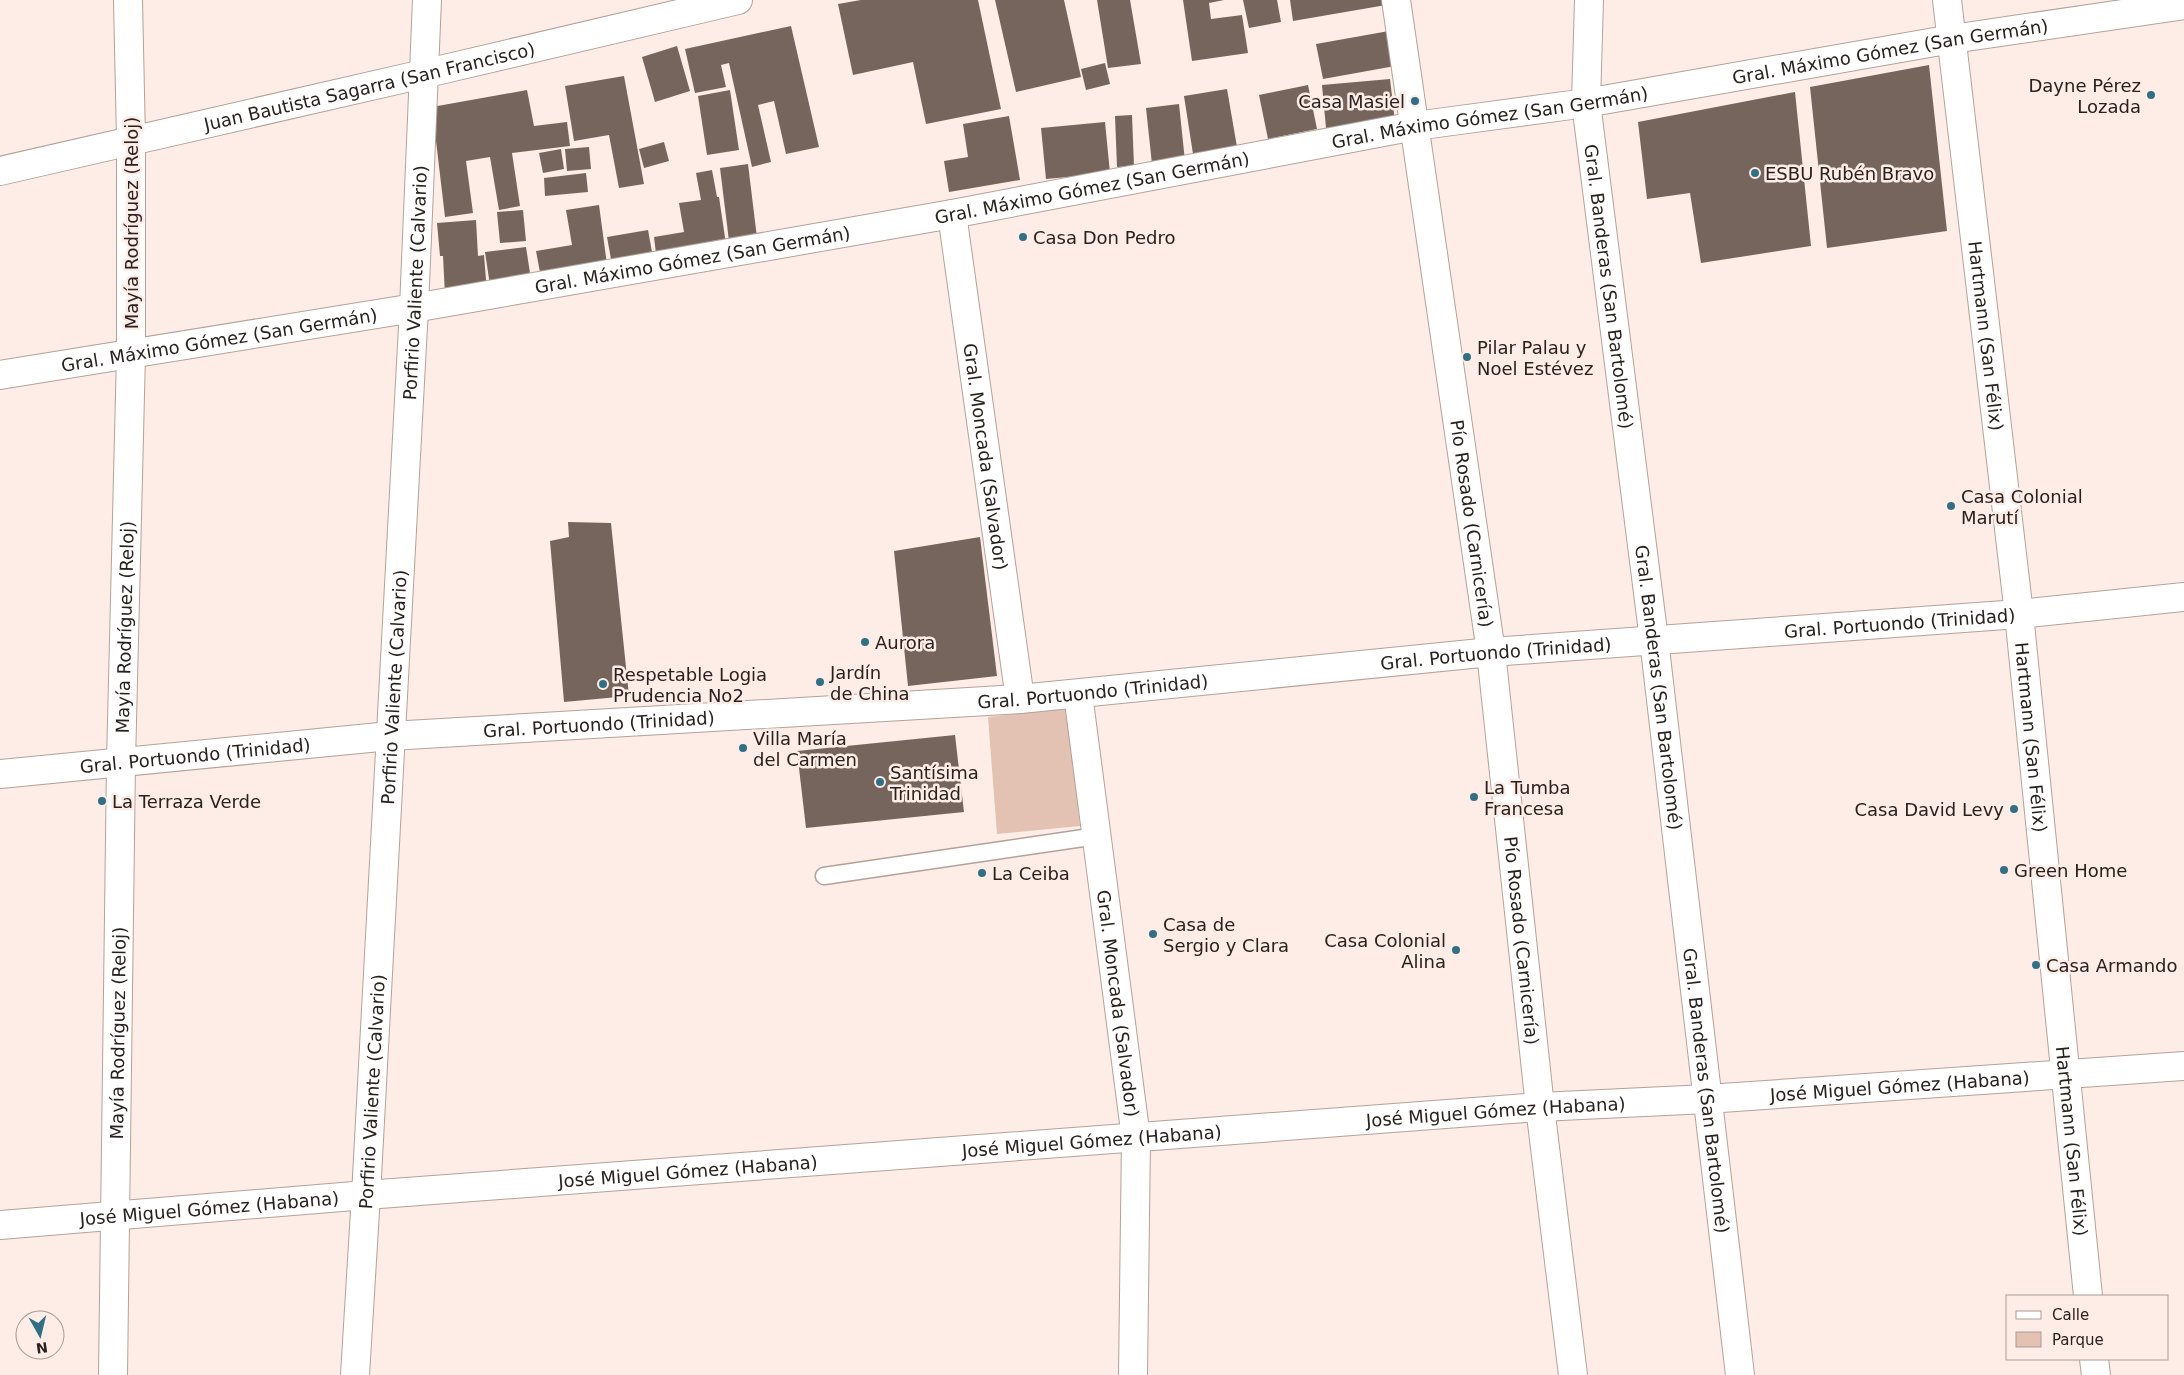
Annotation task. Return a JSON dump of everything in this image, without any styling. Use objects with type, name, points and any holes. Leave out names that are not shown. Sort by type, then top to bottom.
[{"type":"street","name":"Mayía Rodríguez (Reloj)","points":[[113,1375],[121,762],[131,354],[131,140],[128,0]]},
{"type":"street","name":"Porfirio Valiente (Calvario)","points":[[355,1375],[414,308],[427,0]]},
{"type":"street","name":"Juan Bautista Sagarra (San Francisco)","points":[[0,170],[738,0]]},
{"type":"street","name":"Pío Rosado (Carnicería)","points":[[1396,0],[1491,652],[1540,1107],[1573,1375]]},
{"type":"street","name":"Gral. Banderas (San Bartolomé)","points":[[1589,0],[1586,103],[1654,640],[1740,1375]]},
{"type":"street","name":"Hartmann (San Félix)","points":[[1947,0],[2019,614],[2088,1295]]},
{"type":"street","name":"Gral. Máximo Gómez (San Germán)","points":[[0,375],[414,308],[952,214],[1415,126],[1586,103],[1952,39],[2184,5]]},
{"type":"street","name":"Gral. Moncada (Salvador)","points":[[952,214],[1020,700]]},
{"type":"street","name":"Gral. Portuondo (Trinidad)","points":[[0,774],[390,736],[1020,700],[1491,652],[2019,614],[2184,597]]},
{"type":"street","name":"Gral. Moncada (Salvador)","points":[[1078,694],[1136,1138],[1133,1375]]},
{"type":"street","name":"José Miguel Gómez (Habana)","points":[[0,1225],[366,1195],[1540,1107],[1707,1099],[2184,1066]]},
{"type":"street","points":[[2094,1360],[2096,1375]]},
{"type":"lane","points":[[824,876],[1097,836]]},
{"type":"green space","points":[[1069,708],[1080,826],[997,834],[988,717]]},
{"type":"building","points":[[861,0],[978,0],[1001,109],[926,124],[913,62],[853,75],[838,4]]},
{"type":"building","points":[[995,0],[1064,0],[1081,77],[1016,92]]},
{"type":"building","points":[[1097,0],[1130,0],[1141,64],[1108,68]]},
{"type":"building","points":[[1183,0],[1224,0],[1209,3],[1211,19],[1242,15],[1248,53],[1192,61]]},
{"type":"building","points":[[1243,0],[1277,0],[1281,22],[1249,28]]},
{"type":"building","points":[[1290,0],[1385,0],[1386,5],[1293,21]]},
{"type":"building","points":[[791,26],[819,147],[786,154],[774,101],[758,105],[771,162],[752,167],[729,63],[721,65],[726,87],[695,93],[685,49]]},
{"type":"building","points":[[1389,31],[1395,66],[1323,79],[1316,44]]},
{"type":"building","points":[[677,46],[690,91],[655,102],[642,57]]},
{"type":"building","points":[[1105,63],[1110,84],[1086,90],[1081,69]]},
{"type":"building","points":[[1929,65],[1947,231],[1827,248],[1810,87]]},
{"type":"building","points":[[624,76],[644,184],[619,188],[609,135],[574,141],[565,86]]},
{"type":"building","points":[[1390,79],[1395,122],[1326,128],[1322,85]]},
{"type":"building","points":[[1308,85],[1317,129],[1268,139],[1259,95]]},
{"type":"building","points":[[1227,89],[1237,147],[1193,154],[1184,96]]},
{"type":"building","points":[[527,90],[534,126],[567,122],[570,146],[512,153],[520,206],[499,210],[490,157],[466,161],[473,213],[445,217],[432,107]]},
{"type":"building","points":[[730,90],[739,150],[707,155],[698,96]]},
{"type":"building","points":[[1795,92],[1811,246],[1701,263],[1690,193],[1647,199],[1638,122]]},
{"type":"building","points":[[1179,104],[1185,161],[1152,164],[1146,108]]},
{"type":"building","points":[[1132,115],[1134,166],[1117,167],[1115,116]]},
{"type":"building","points":[[1009,116],[1020,180],[949,192],[944,161],[968,157],[963,124]]},
{"type":"building","points":[[1105,122],[1110,173],[1046,179],[1041,128]]},
{"type":"building","points":[[664,142],[669,161],[644,168],[639,149]]},
{"type":"building","points":[[589,147],[591,169],[567,171],[565,149]]},
{"type":"building","points":[[561,149],[564,169],[543,173],[539,153]]},
{"type":"building","points":[[748,164],[758,246],[730,249],[720,168]]},
{"type":"building","points":[[712,170],[717,197],[719,197],[727,251],[657,262],[654,237],[684,232],[679,203],[701,200],[696,173]]},
{"type":"building","points":[[586,173],[588,192],[545,196],[544,178]]},
{"type":"building","points":[[599,205],[608,272],[542,283],[536,251],[572,245],[566,210]]},
{"type":"building","points":[[523,210],[526,241],[500,243],[497,212]]},
{"type":"building","points":[[476,220],[478,256],[484,255],[487,292],[445,295],[443,256],[440,256],[437,223]]},
{"type":"building","points":[[648,230],[654,263],[613,270],[607,237]]},
{"type":"building","points":[[526,247],[532,286],[491,292],[485,252]]},
{"type":"building","points":[[568,522],[611,523],[629,696],[564,702],[550,541],[569,537]]},
{"type":"building","points":[[980,537],[997,676],[908,686],[894,551]]},
{"type":"building","name":"Santísima Trinidad","points":[[955,735],[964,812],[806,828],[797,751]]},
{"type":"place","name":"Dayne Pérez Lozada","points":[[2151,95]]},
{"type":"place","name":"Casa Masiel","points":[[1415,101]]},
{"type":"place","name":"ESBU Rubén Bravo","points":[[1755,173]]},
{"type":"place","name":"Casa Don Pedro","points":[[1023,237]]},
{"type":"place","name":"Pilar Palau y Noel Estévez","points":[[1467,357]]},
{"type":"place","name":"Casa Colonial Marutí","points":[[1951,506]]},
{"type":"place","name":"Aurora","points":[[865,642]]},
{"type":"place","name":"Jardín de China","points":[[820,682]]},
{"type":"place","name":"Respetable Logia Prudencia No2","points":[[603,684]]},
{"type":"place","name":"Villa María del Carmen","points":[[743,748]]},
{"type":"place","name":"Santísima Trinidad","points":[[880,782]]},
{"type":"place","name":"La Tumba Francesa","points":[[1474,797]]},
{"type":"place","name":"La Terraza Verde","points":[[102,801]]},
{"type":"place","name":"Casa David Levy","points":[[2014,809]]},
{"type":"place","name":"Green Home","points":[[2004,870]]},
{"type":"place","name":"La Ceiba","points":[[982,873]]},
{"type":"place","name":"Casa de Sergio y Clara","points":[[1153,934]]},
{"type":"place","name":"Casa Colonial Alina","points":[[1456,950]]},
{"type":"place","name":"Casa Armando","points":[[2036,965]]}]
